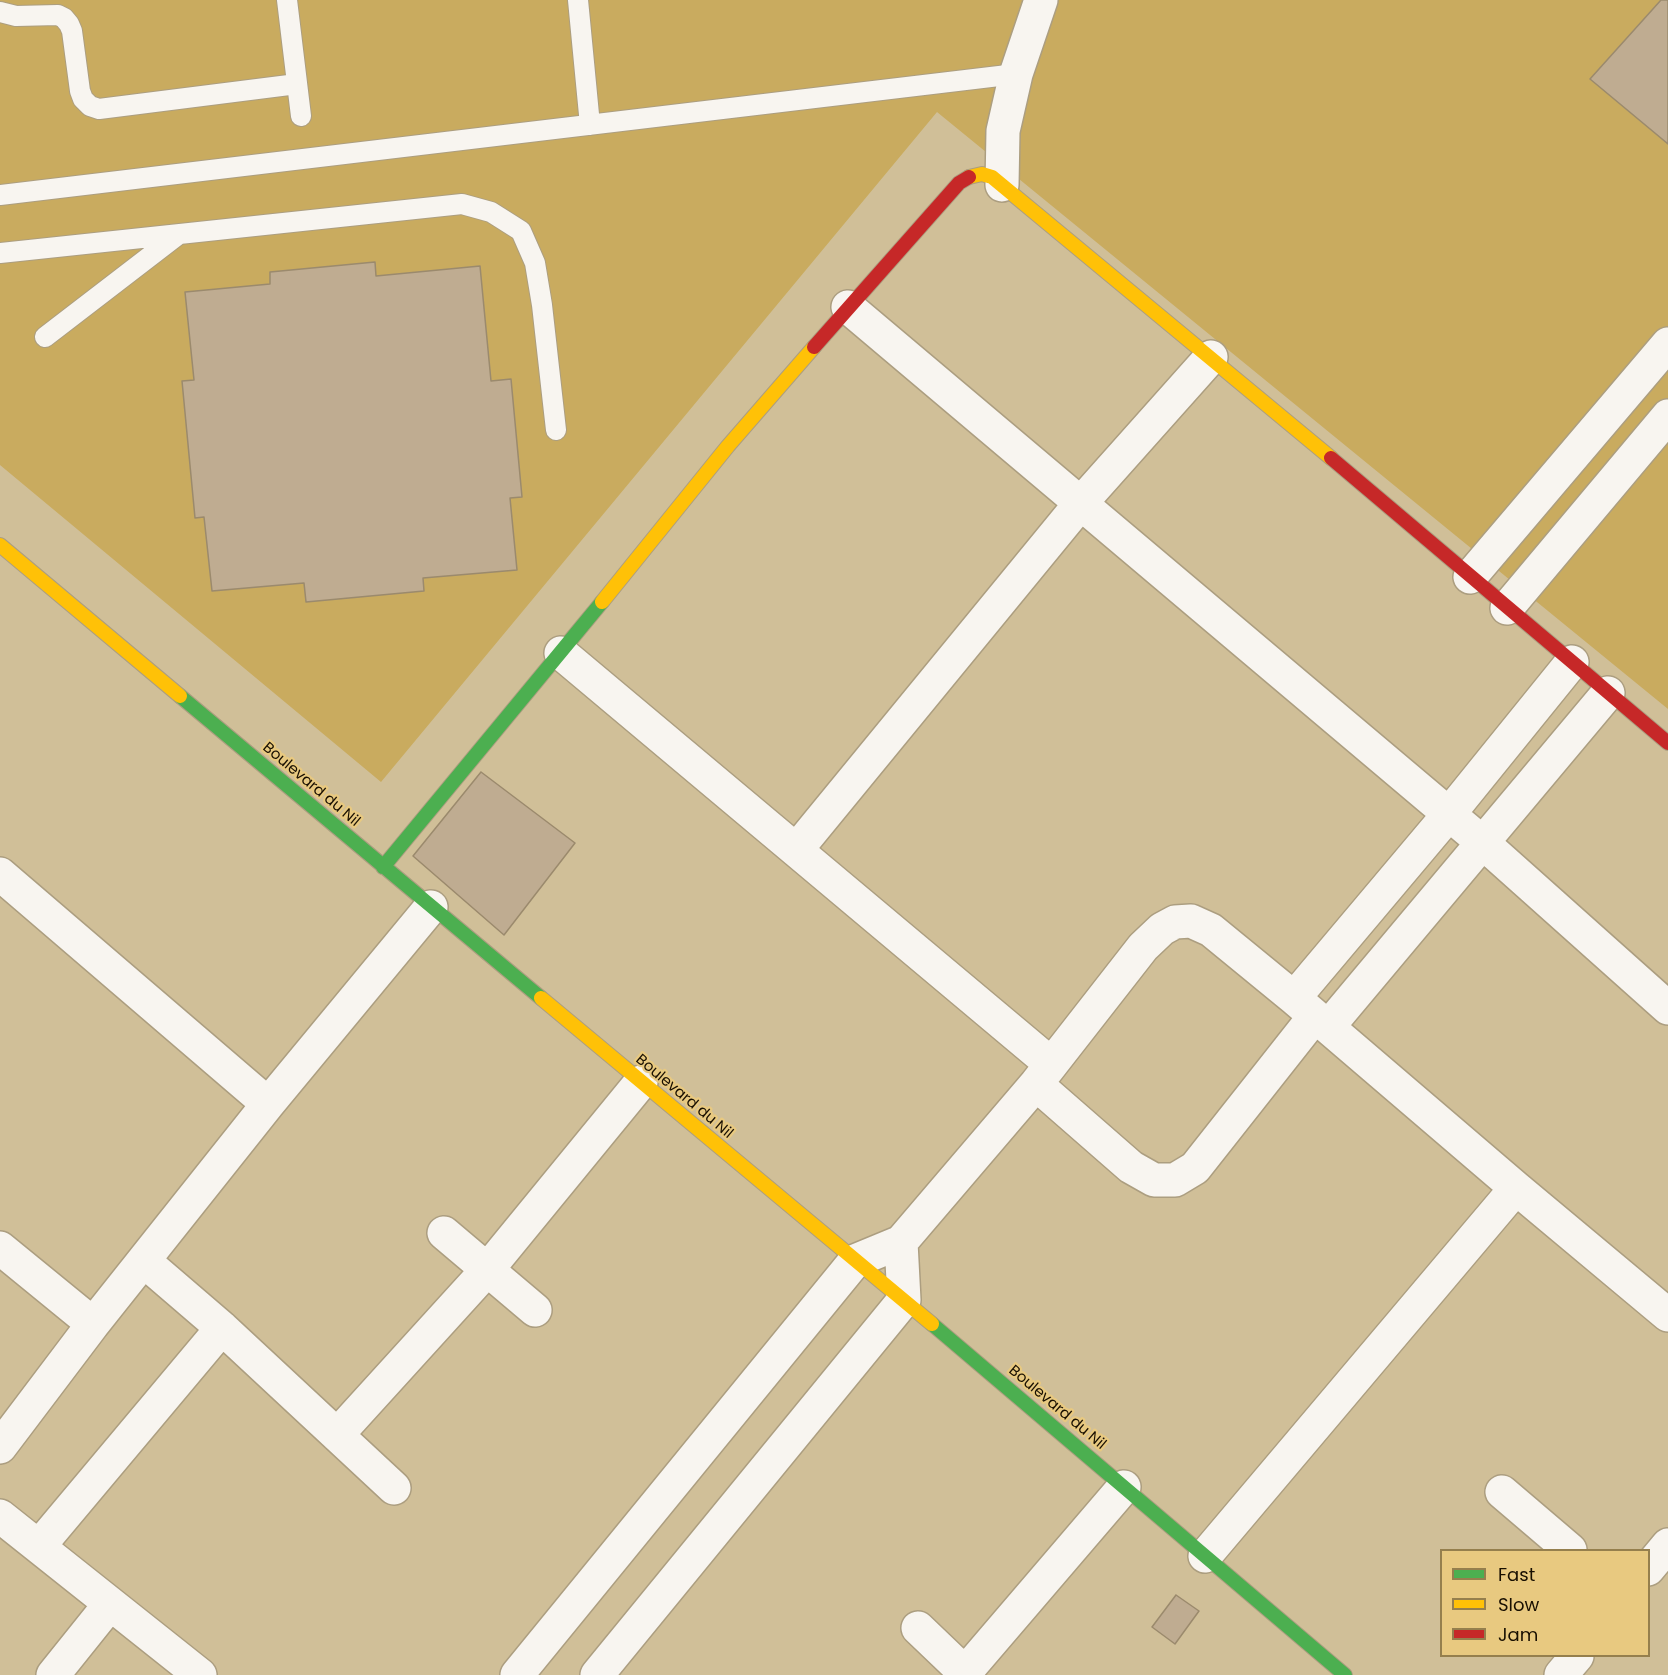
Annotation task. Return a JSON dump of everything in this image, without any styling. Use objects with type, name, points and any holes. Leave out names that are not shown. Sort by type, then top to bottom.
[{"type":"street","points":[[1002,184],[1004,131],[1016,74],[1041,0]]},
{"type":"street","points":[[382,867],[728,446],[848,307],[958,183],[982,174],[1002,184],[1211,357],[1668,743]]},
{"type":"street","points":[[848,307],[1482,842],[1668,1008]]},
{"type":"street","points":[[1470,577],[1668,344]]},
{"type":"street","points":[[797,849],[1080,504],[1211,357]]},
{"type":"street","points":[[1507,608],[1668,416]]},
{"type":"street","name":"Boulevard du Nil","points":[[0,545],[382,867],[903,1300],[1345,1675]]},
{"type":"street","points":[[561,652],[797,849],[1043,1074],[1131,1167],[1154,1180],[1175,1180],[1196,1168],[1312,1014],[1449,814],[1572,662]]},
{"type":"street","points":[[1312,1014],[1482,842],[1608,693]]},
{"type":"street","points":[[0,874],[268,1104]]},
{"type":"street","points":[[0,1447],[93,1324],[268,1104],[431,907]]},
{"type":"street","points":[[518,1675],[855,1261],[901,1242],[1043,1074],[1143,946],[1162,929],[1175,922],[1191,921],[1211,930],[1668,1315]]},
{"type":"street","points":[[337,1435],[487,1270],[640,1082]]},
{"type":"street","points":[[1205,1556],[1516,1188]]},
{"type":"street","points":[[444,1233],[535,1310]]},
{"type":"street","points":[[597,1675],[903,1300],[901,1242]]},
{"type":"street","points":[[0,1248],[93,1324]]},
{"type":"street","points":[[144,1261],[222,1328],[394,1488]]},
{"type":"street","points":[[40,1545],[222,1328]]},
{"type":"street","points":[[918,1628],[964,1674],[1124,1487]]},
{"type":"street","points":[[1502,1492],[1568,1549]]},
{"type":"street","points":[[0,1515],[200,1675]]},
{"type":"street","points":[[1650,1567],[1668,1545]]},
{"type":"street","points":[[52,1675],[110,1604]]},
{"type":"street","points":[[1561,1675],[1576,1657]]},
{"type":"lane","points":[[8,0],[0,12],[16,16],[58,15],[64,18],[72,31],[83,99],[90,106],[99,109],[297,84]]},
{"type":"lane","points":[[287,0],[301,116]]},
{"type":"lane","points":[[578,0],[590,125]]},
{"type":"lane","points":[[0,195],[1016,74]]},
{"type":"lane","points":[[0,253],[462,204],[491,212],[520,231],[535,263],[556,430]]},
{"type":"lane","points":[[45,338],[179,234]]},
{"type":"shaded area","points":[[0,0],[1668,0],[1668,709],[937,112],[381,782],[0,465]]},
{"type":"building","points":[[1661,0],[1668,0],[1668,144],[1590,79]]},
{"type":"building","points":[[375,262],[376,276],[480,266],[491,381],[511,379],[522,497],[510,498],[517,570],[423,578],[424,591],[306,602],[304,583],[212,591],[204,517],[195,518],[182,381],[194,380],[185,292],[270,284],[270,272]]},
{"type":"building","points":[[481,772],[575,843],[504,935],[413,856]]},
{"type":"building","points":[[1176,1595],[1199,1611],[1175,1644],[1152,1627]]},
{"type":"traffic: fast","points":[[383,867],[602,602]]},
{"type":"traffic: fast","points":[[180,696],[541,998]]},
{"type":"traffic: fast","points":[[932,1324],[1345,1675]]},
{"type":"traffic: slow","points":[[969,177],[982,174],[992,177],[1331,458]]},
{"type":"traffic: slow","points":[[602,602],[728,446],[814,347]]},
{"type":"traffic: slow","points":[[0,545],[180,696]]},
{"type":"traffic: slow","points":[[541,998],[932,1324]]},
{"type":"traffic: jam","points":[[814,347],[959,183],[969,177]]},
{"type":"traffic: jam","points":[[1331,458],[1668,743]]}]
